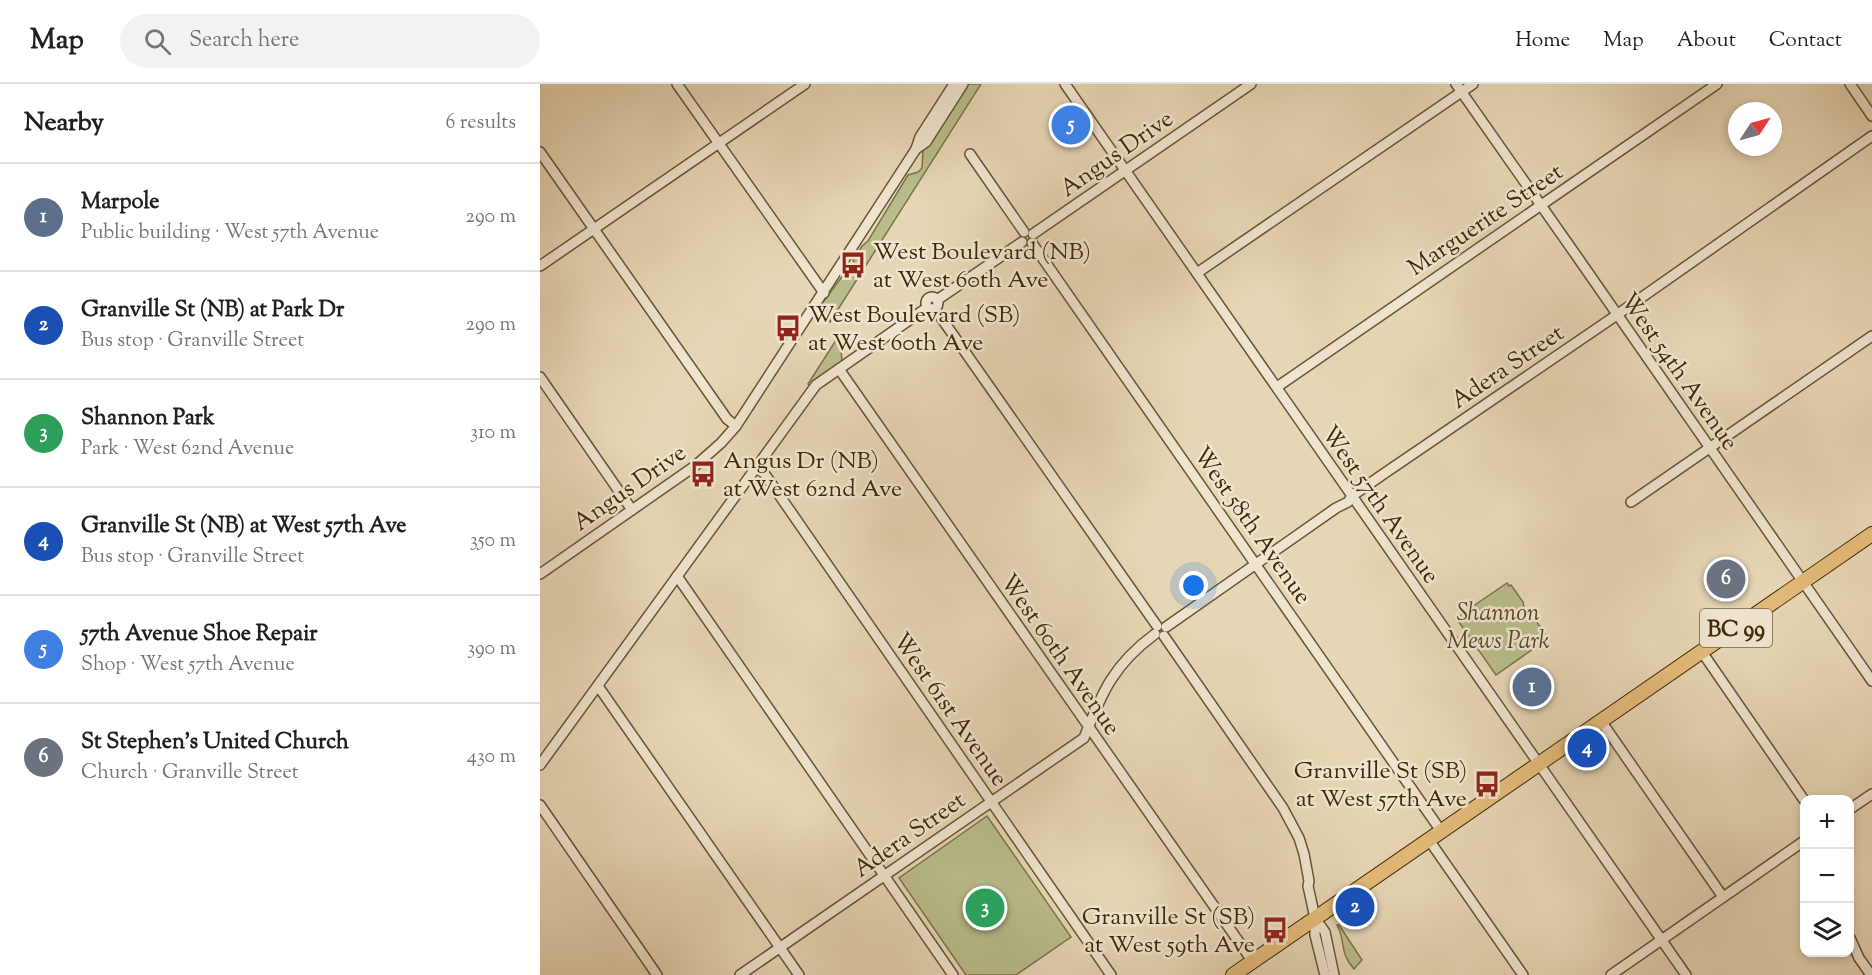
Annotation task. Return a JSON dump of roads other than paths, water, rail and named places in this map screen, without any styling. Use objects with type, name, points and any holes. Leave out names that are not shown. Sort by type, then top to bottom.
[{"type":"highway","name":"BC 99","points":[[1233,975],[1872,534]]},
{"type":"street","points":[[677,84],[824,293]]},
{"type":"street","points":[[540,266],[806,84]]},
{"type":"street","points":[[916,149],[920,137],[954,84]]},
{"type":"street","points":[[916,149],[926,142],[963,84]]},
{"type":"street","name":"West 57th Avenue","points":[[1065,84],[1686,975]]},
{"type":"street","name":"Angus Drive","points":[[540,765],[816,385],[1251,84]]},
{"type":"street","points":[[1197,273],[1459,88],[1473,84]]},
{"type":"street","name":"Marguerite Street","points":[[1277,387],[1717,84]]},
{"type":"street","points":[[1850,84],[1872,116]]},
{"type":"street","name":"West 54th Avenue","points":[[1459,88],[1872,681]]},
{"type":"street","name":"Adera Street","points":[[740,975],[1084,738],[1101,698],[1117,669],[1132,653],[1161,631],[1872,136]]},
{"type":"street","name":"Angus Drive","points":[[540,574],[701,461],[721,443],[736,426],[916,149]]},
{"type":"street","points":[[540,152],[727,419],[736,426]]},
{"type":"street","name":"West 58th Avenue","points":[[969,154],[1442,831]]},
{"type":"street","points":[[933,305],[1283,808],[1299,838],[1304,854],[1315,918],[1315,935],[1325,975]]},
{"type":"street","points":[[1631,502],[1872,336]]},
{"type":"street","name":"West 60th Avenue","points":[[839,369],[1252,962]]},
{"type":"street","points":[[540,377],[632,510]]},
{"type":"street","name":"West 61st Avenue","points":[[756,468],[764,473],[1111,975]]},
{"type":"street","points":[[677,576],[953,975]]},
{"type":"street","points":[[1702,652],[1801,795]]},
{"type":"street","points":[[598,686],[799,975]]},
{"type":"street","points":[[1601,721],[1723,897]]},
{"type":"street","points":[[1854,807],[1872,794]]},
{"type":"street","points":[[540,805],[657,975]]},
{"type":"street","points":[[1429,840],[1523,975]]},
{"type":"street","points":[[1611,975],[1800,844]]},
{"type":"street","points":[[1315,918],[1325,932],[1334,975]]},
{"type":"street","points":[[1854,947],[1871,975]]},
{"type":"place","name":"57th Avenue Shoe Repair","points":[[1071,125]]},
{"type":"place","name":"West Boulevard (NB) at West 60th Ave","points":[[853,265]]},
{"type":"place","name":"West Boulevard (SB) at West 60th Ave","points":[[788,328]]},
{"type":"place","name":"Angus Dr (NB) at West 62nd Ave","points":[[703,474]]},
{"type":"place","name":"St Stephen's United Church","points":[[1726,579]]},
{"type":"place","name":"Marpole","points":[[1532,687]]},
{"type":"place","name":"Granville St (NB) at West 57th Ave","points":[[1587,748]]},
{"type":"place","name":"Granville St (SB) at West 57th Ave","points":[[1487,784]]},
{"type":"place","name":"Granville St (NB) at Park Dr","points":[[1355,907]]},
{"type":"place","name":"Shannon Park","points":[[985,908]]},
{"type":"place","name":"Granville St (SB) at West 59th Ave","points":[[1275,930]]},
{"type":"park label","name":"Shannon Mews Park","points":[[1498,626]]}]
